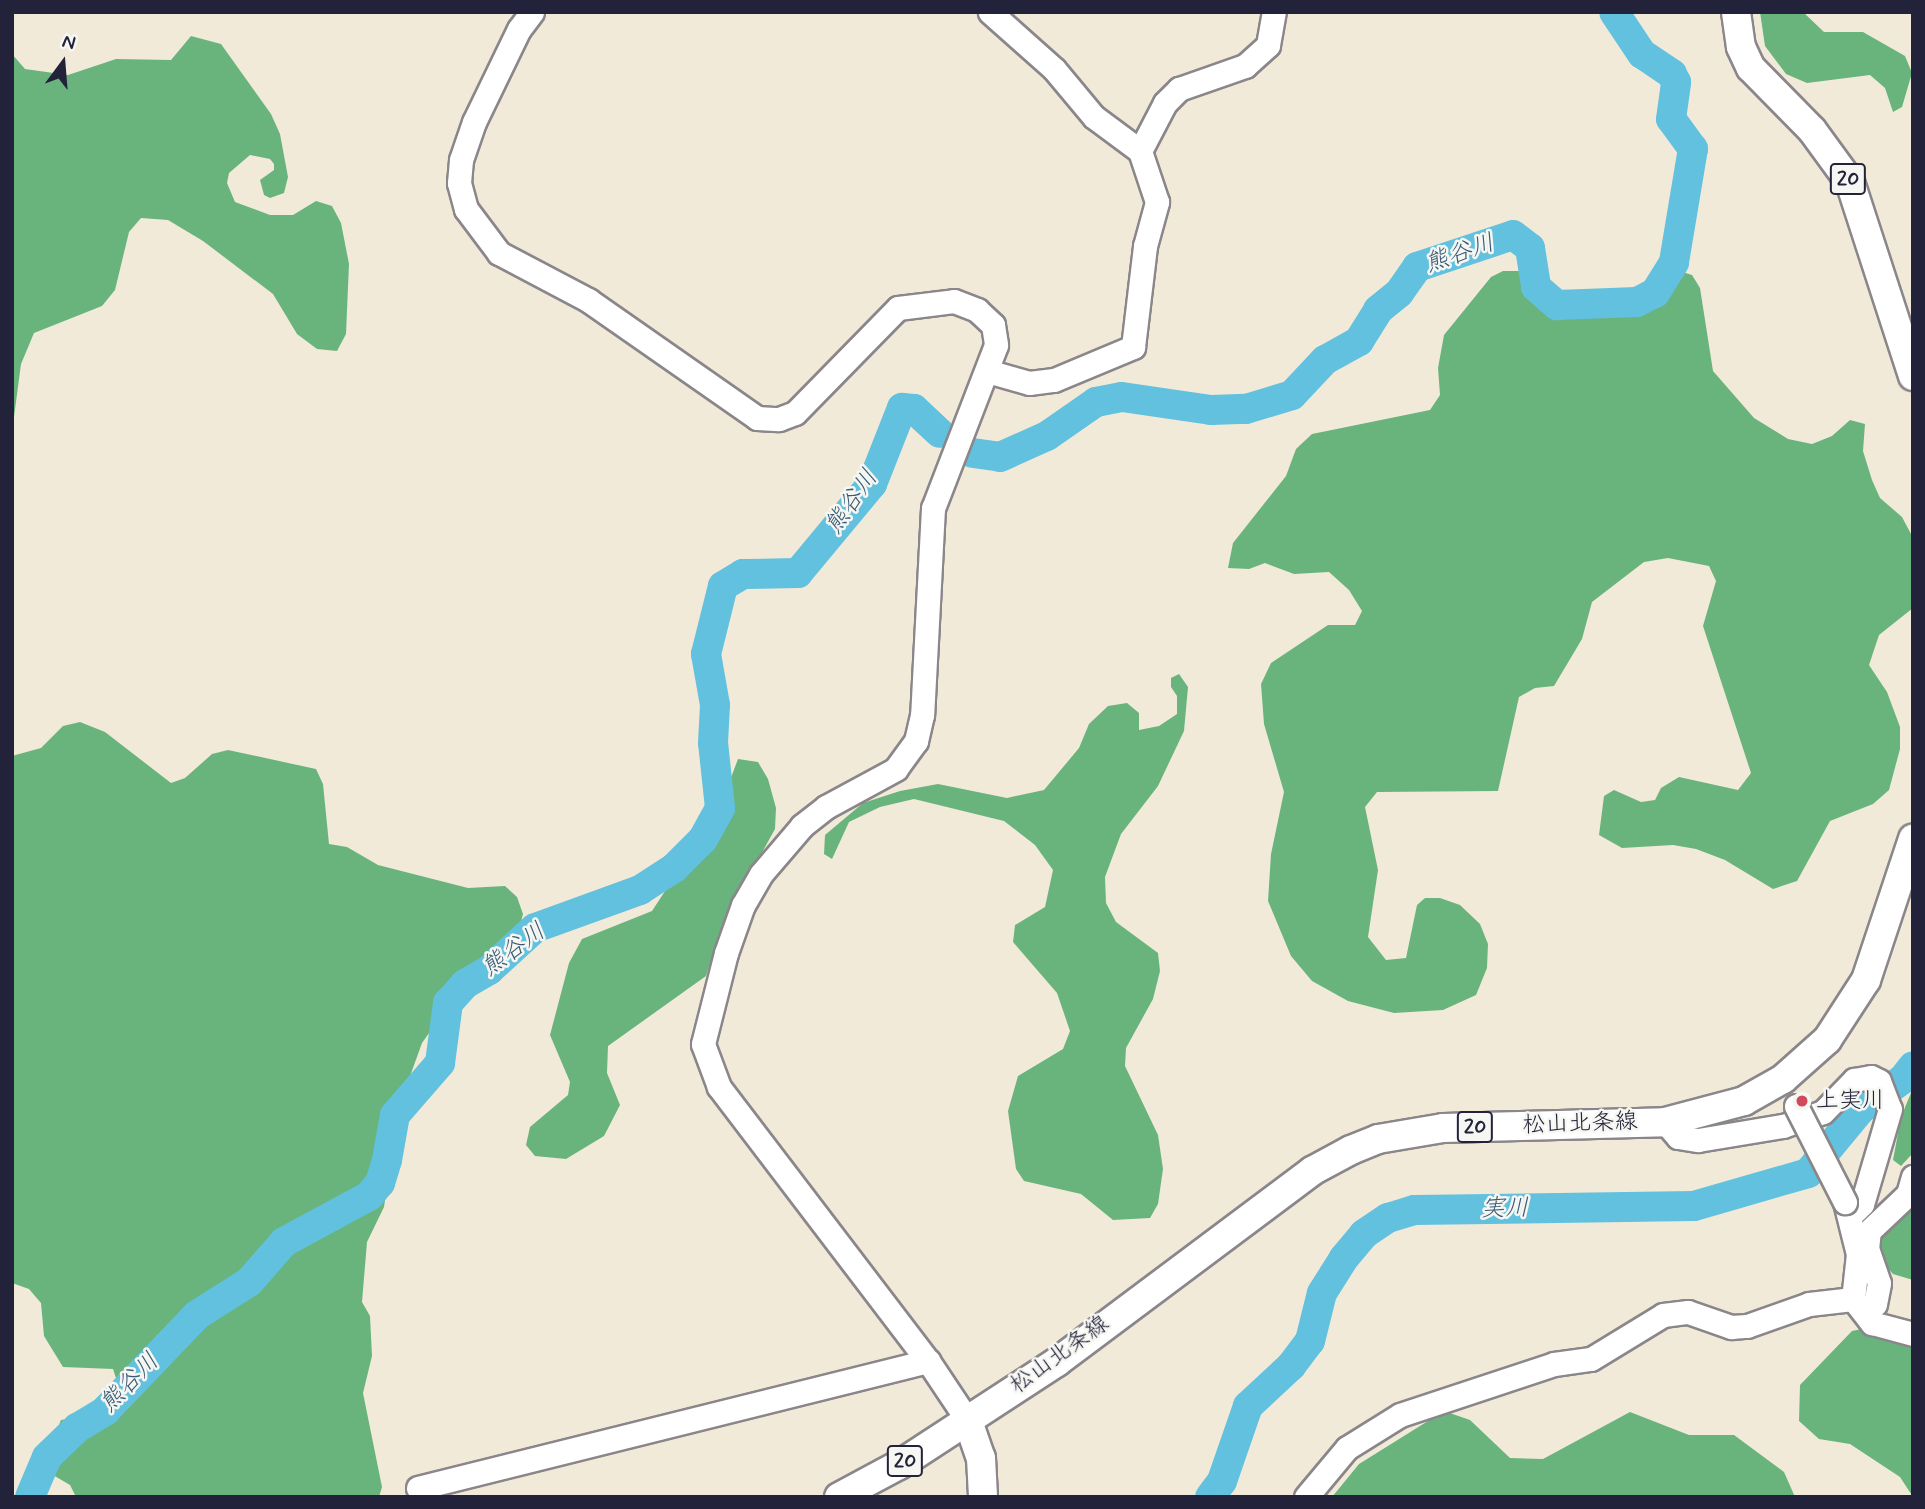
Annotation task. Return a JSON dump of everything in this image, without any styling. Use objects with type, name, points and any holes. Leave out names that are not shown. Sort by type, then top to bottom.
[{"type":"main road","name":"20","points":[[1736,12],[1741,47],[1751,68],[1812,130],[1850,182],[1913,376]]},
{"type":"main road","name":"松山北条線","points":[[839,1497],[968,1421],[1057,1362],[1311,1171],[1351,1150],[1378,1139],[1443,1128],[1665,1122],[1744,1101],[1783,1079],[1827,1040],[1860,991],[1907,877],[1913,839]]},
{"type":"main road","points":[[968,1421],[981,1458],[983,1497]]},
{"type":"street","points":[[532,12],[519,29],[474,122],[461,160],[459,183],[466,209],[499,253],[588,300],[757,418],[779,419],[795,413],[898,308],[924,301],[954,301],[977,310],[993,325],[996,345],[933,508],[922,715],[916,741],[896,769],[826,807],[802,826],[761,874],[743,905],[726,953],[703,1044],[708,1066],[733,1106],[928,1362],[968,1421]]},
{"type":"street","points":[[987,371],[1029,383],[1054,380],[1133,347],[1145,246],[1157,202],[1140,151],[1094,117],[1054,69],[990,12]]},
{"type":"street","points":[[1140,151],[1165,103],[1179,89],[1245,66],[1268,45],[1274,12]]},
{"type":"street","points":[[1665,1122],[1678,1137],[1742,1135],[1823,1112],[1862,1076],[1884,1090],[1887,1128],[1862,1204],[1848,1208]]},
{"type":"street","points":[[1783,1079],[1848,1208],[1857,1254],[1858,1305],[1872,1323],[1913,1334]]},
{"type":"street","points":[[1306,1497],[1347,1448],[1400,1415],[1554,1364],[1591,1359],[1663,1315],[1688,1312],[1731,1327],[1746,1326],[1809,1304],[1875,1304],[1879,1283],[1867,1249],[1869,1231],[1908,1194],[1913,1177]]},
{"type":"street","points":[[418,1488],[928,1362]]},
{"type":"green space","points":[[1760,12],[1803,12],[1824,32],[1863,32],[1905,56],[1912,73],[1902,107],[1893,112],[1885,88],[1870,75],[1807,83],[1786,74],[1765,46]]},
{"type":"green space","points":[[191,36],[221,44],[271,114],[280,134],[288,177],[284,193],[270,198],[264,195],[260,180],[274,170],[274,164],[270,159],[250,155],[229,173],[227,183],[235,202],[270,215],[293,215],[316,201],[332,206],[341,223],[349,264],[346,334],[337,351],[317,349],[297,334],[273,294],[203,241],[168,220],[141,218],[129,232],[115,290],[102,306],[34,333],[21,364],[12,432],[12,54],[25,69],[68,75],[116,59],[171,60]]},
{"type":"green space","points":[[1676,270],[1692,275],[1700,288],[1713,371],[1754,418],[1788,439],[1812,444],[1832,436],[1850,420],[1865,424],[1863,451],[1872,480],[1880,498],[1902,517],[1911,534],[1913,608],[1879,635],[1869,665],[1887,692],[1900,727],[1900,749],[1889,790],[1873,804],[1830,821],[1797,881],[1773,889],[1725,860],[1696,849],[1673,845],[1622,848],[1599,835],[1604,796],[1614,790],[1641,802],[1655,800],[1661,788],[1679,777],[1738,790],[1751,773],[1703,626],[1716,581],[1709,566],[1668,558],[1644,562],[1592,602],[1582,639],[1554,686],[1535,688],[1519,697],[1498,791],[1377,792],[1365,807],[1378,870],[1368,937],[1386,960],[1406,958],[1417,905],[1425,898],[1440,898],[1460,905],[1480,924],[1488,944],[1487,968],[1476,995],[1443,1010],[1394,1013],[1348,1001],[1312,981],[1291,956],[1268,901],[1271,854],[1284,792],[1264,724],[1261,684],[1271,663],[1328,625],[1355,625],[1362,611],[1349,590],[1329,572],[1294,574],[1265,563],[1249,569],[1228,568],[1233,543],[1286,476],[1296,449],[1312,434],[1430,410],[1440,395],[1438,368],[1444,335],[1491,277],[1503,271],[1523,271],[1582,303],[1612,308],[1635,298]]},
{"type":"green space","points":[[1179,674],[1188,687],[1184,731],[1158,786],[1121,834],[1105,877],[1106,903],[1116,922],[1158,953],[1160,971],[1153,999],[1126,1048],[1125,1066],[1158,1135],[1163,1169],[1158,1204],[1150,1218],[1113,1220],[1081,1194],[1024,1181],[1016,1169],[1008,1111],[1018,1076],[1063,1049],[1070,1031],[1057,993],[1013,942],[1015,925],[1045,907],[1053,870],[1035,845],[1004,821],[914,799],[880,807],[849,822],[832,859],[824,854],[825,835],[863,803],[900,791],[938,784],[1007,798],[1044,790],[1079,748],[1089,724],[1108,706],[1127,703],[1139,713],[1139,730],[1159,726],[1177,714],[1177,696],[1171,687],[1171,678]]},
{"type":"green space","points":[[80,722],[105,732],[171,783],[185,778],[212,754],[228,750],[316,769],[323,784],[329,844],[347,847],[378,865],[468,888],[505,886],[517,897],[523,914],[517,937],[459,991],[422,1043],[400,1104],[384,1207],[367,1242],[362,1302],[370,1316],[372,1356],[363,1393],[382,1487],[379,1497],[76,1497],[70,1485],[41,1468],[61,1420],[95,1415],[115,1397],[118,1384],[113,1369],[63,1367],[44,1336],[41,1303],[29,1289],[12,1283],[12,756],[41,748],[63,726]]},
{"type":"green space","points":[[738,759],[758,762],[768,779],[776,808],[775,829],[724,921],[706,976],[608,1046],[607,1073],[620,1105],[604,1136],[566,1159],[535,1156],[526,1145],[530,1127],[568,1095],[570,1082],[550,1035],[569,963],[582,939],[652,911],[720,807]]},
{"type":"green space","points":[[1913,1088],[1913,1153],[1901,1166],[1893,1160],[1901,1117]]},
{"type":"green space","points":[[1913,1202],[1913,1280],[1893,1274],[1877,1256],[1878,1238]]},
{"type":"green space","points":[[1866,1328],[1913,1342],[1913,1497],[1900,1477],[1850,1444],[1819,1439],[1799,1421],[1800,1385],[1852,1331]]},
{"type":"green space","points":[[1444,1411],[1470,1420],[1510,1458],[1543,1459],[1630,1412],[1689,1435],[1734,1435],[1784,1472],[1795,1497],[1332,1497],[1359,1464]]},
{"type":"waterway","name":"熊谷川","points":[[973,453],[1000,457],[1047,436],[1096,402],[1122,397],[1211,410],[1246,409],[1292,395],[1325,360],[1359,341],[1378,310],[1399,293],[1417,267],[1513,235],[1530,248],[1536,287],[1557,305],[1637,302],[1655,293],[1674,262],[1693,149],[1671,119],[1676,82],[1672,74],[1642,54],[1614,12]]},
{"type":"waterway","name":"熊谷川","points":[[30,1497],[47,1457],[77,1428],[105,1411],[197,1315],[249,1282],[284,1242],[369,1196],[380,1183],[395,1115],[440,1063],[448,1003],[465,984],[489,970],[535,928],[640,890],[674,868],[703,839],[720,808],[713,743],[715,705],[706,654],[723,586],[743,574],[798,573],[872,484],[902,408],[914,409],[940,433]]},
{"type":"waterway","name":"実川","points":[[1210,1497],[1222,1481],[1248,1406],[1291,1366],[1310,1341],[1322,1293],[1344,1258],[1364,1234],[1388,1218],[1414,1210],[1694,1206],[1808,1173],[1861,1109],[1903,1079],[1913,1066]]},
{"type":"place","name":"上実川","points":[[1802,1101]]}]
